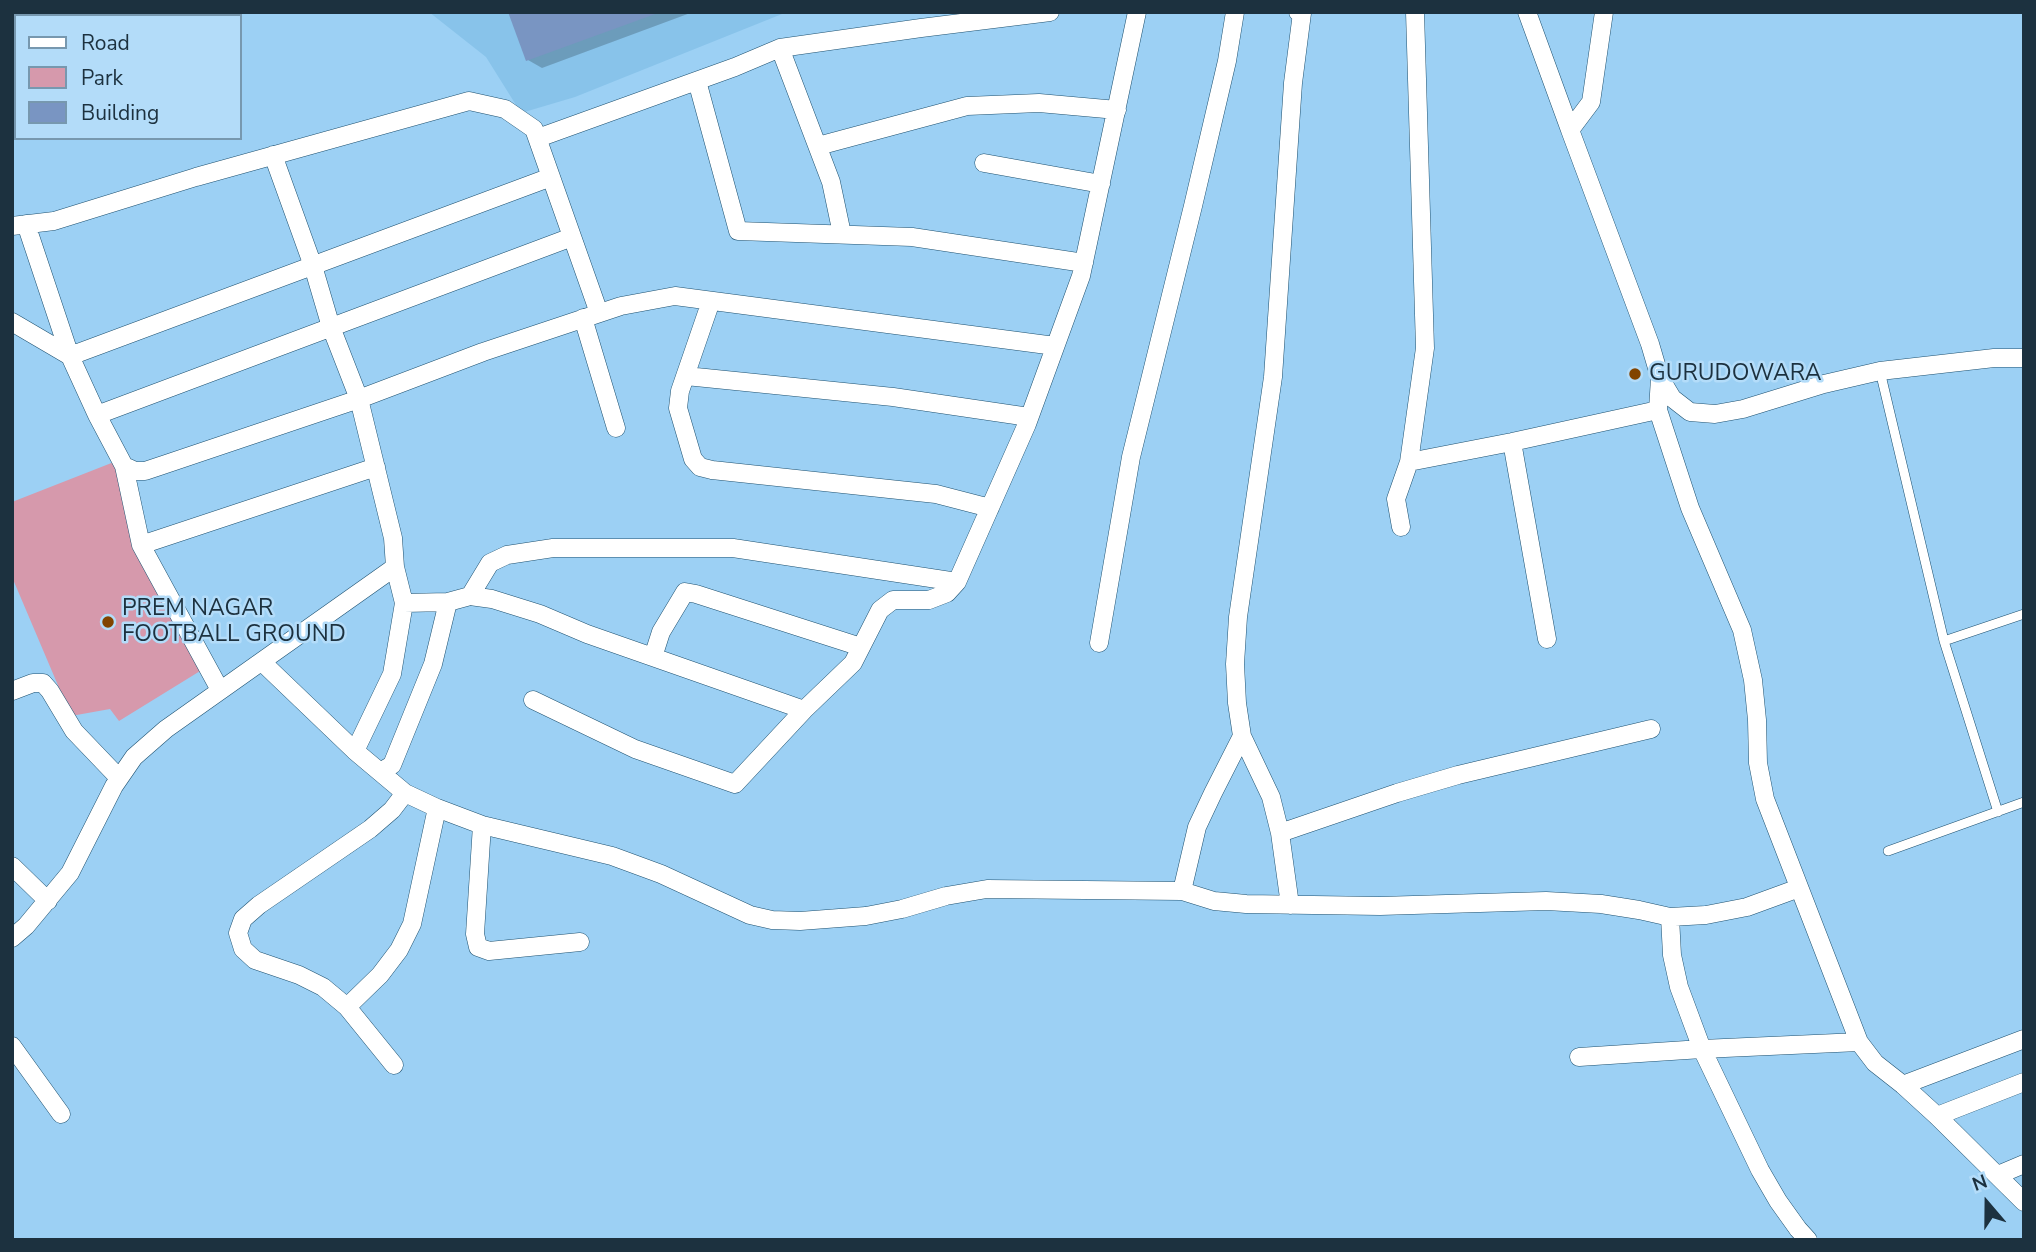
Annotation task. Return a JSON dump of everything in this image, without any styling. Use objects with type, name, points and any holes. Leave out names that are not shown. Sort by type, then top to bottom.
[{"type":"street","points":[[538,138],[780,48],[1050,12]]},
{"type":"street","points":[[533,700],[635,750],[734,784],[804,709],[853,663],[880,610],[893,600],[929,600],[947,593],[957,582],[1029,417],[1081,276],[1137,12]]},
{"type":"street","points":[[1099,643],[1131,457],[1227,61],[1235,12]]},
{"type":"street","points":[[1401,527],[1396,499],[1409,462],[1425,348],[1415,12]]},
{"type":"street","points":[[1527,12],[1650,344],[1660,378],[1672,398],[1690,412],[1715,415],[1743,409],[1824,384],[1880,371],[1994,358],[2024,358]]},
{"type":"street","points":[[1570,130],[1591,102],[1604,12]]},
{"type":"street","points":[[1290,905],[1280,833],[1270,797],[1242,736],[1235,664],[1238,617],[1273,377],[1293,83],[1301,13]]},
{"type":"street","points":[[780,48],[831,182],[842,234]]},
{"type":"street","points":[[697,81],[738,230],[912,237],[1084,263]]},
{"type":"street","points":[[220,691],[141,545],[124,466],[70,356],[19,225],[54,221],[196,177],[469,101],[505,109],[534,129],[538,138],[572,237],[616,428]]},
{"type":"street","points":[[818,146],[967,106],[1039,103],[1117,110]]},
{"type":"street","points":[[273,155],[313,266],[331,327],[359,399],[393,538],[395,567],[404,603],[392,674],[355,751]]},
{"type":"street","points":[[984,163],[1101,184]]},
{"type":"street","points":[[70,356],[551,177]]},
{"type":"street","points":[[97,415],[572,237]]},
{"type":"street","points":[[124,466],[135,471],[145,471],[621,306],[675,296],[1055,346]]},
{"type":"street","points":[[711,301],[680,391],[678,408],[693,459],[700,467],[936,494],[990,508]]},
{"type":"street","points":[[12,322],[70,356]]},
{"type":"street","points":[[686,376],[893,397],[1029,417]]},
{"type":"street","points":[[1660,378],[1658,410],[1690,508],[1742,630],[1752,680],[1757,720],[1758,763],[1765,799],[1859,1042],[1875,1063],[1937,1116],[2024,1202]]},
{"type":"street","points":[[1409,462],[1658,410]]},
{"type":"street","points":[[1512,442],[1547,639]]},
{"type":"street","points":[[141,545],[376,467]]},
{"type":"street","points":[[470,596],[490,563],[507,555],[553,548],[733,548],[957,582]]},
{"type":"street","points":[[12,938],[26,926],[70,873],[98,815],[134,757],[166,729],[395,567]]},
{"type":"street","points":[[653,657],[661,632],[685,592],[861,647]]},
{"type":"street","points":[[404,603],[448,602],[470,596],[492,599],[804,709]]},
{"type":"street","points":[[380,772],[392,765],[430,673],[448,602]]},
{"type":"street","points":[[262,662],[355,751],[405,793],[482,825],[612,856],[661,874],[750,915],[772,920],[800,921],[866,916],[987,889],[1182,891],[1214,901],[1290,905],[1380,906],[1546,901],[1601,904],[1670,917],[1706,915],[1747,907],[1799,888]]},
{"type":"street","points":[[12,691],[33,683],[43,683],[74,731],[119,778]]},
{"type":"street","points":[[1280,833],[1458,775],[1651,729]]},
{"type":"street","points":[[1182,891],[1198,827],[1242,736]]},
{"type":"street","points":[[394,1065],[347,1007],[323,987],[299,975],[255,960],[243,950],[238,933],[243,919],[259,905],[370,830],[392,810],[405,793]]},
{"type":"street","points":[[347,1007],[380,975],[399,950],[412,924],[437,808]]},
{"type":"street","points":[[482,825],[475,934],[478,947],[489,951],[580,942]]},
{"type":"street","points":[[12,866],[48,901]]},
{"type":"street","points":[[1670,917],[1672,954],[1679,987],[1702,1049],[1760,1170],[1808,1240]]},
{"type":"street","points":[[1903,1085],[2024,1039]]},
{"type":"street","points":[[1580,1057],[1859,1042]]},
{"type":"street","points":[[12,1046],[61,1114]]},
{"type":"street","points":[[1937,1116],[2024,1082]]},
{"type":"street","points":[[1998,1175],[2024,1164]]},
{"type":"lane","points":[[1880,371],[1944,641],[1998,812]]},
{"type":"lane","points":[[1944,641],[2024,614]]},
{"type":"lane","points":[[1888,852],[2024,802]]},
{"type":"shaded area","points":[[429,12],[787,12],[575,97],[521,113],[486,57]]},
{"type":"green space","name":"PREM NAGAR FOOTBALL GROUND","points":[[114,462],[205,668],[119,721],[110,709],[71,716],[12,577],[12,502]]},
{"type":"building","points":[[508,12],[658,12],[658,13],[526,61]]},
{"type":"place","name":"GURUDOWARA","points":[[1635,374]]},
{"type":"place","name":"PREM NAGAR FOOTBALL GROUND","points":[[108,622]]}]
